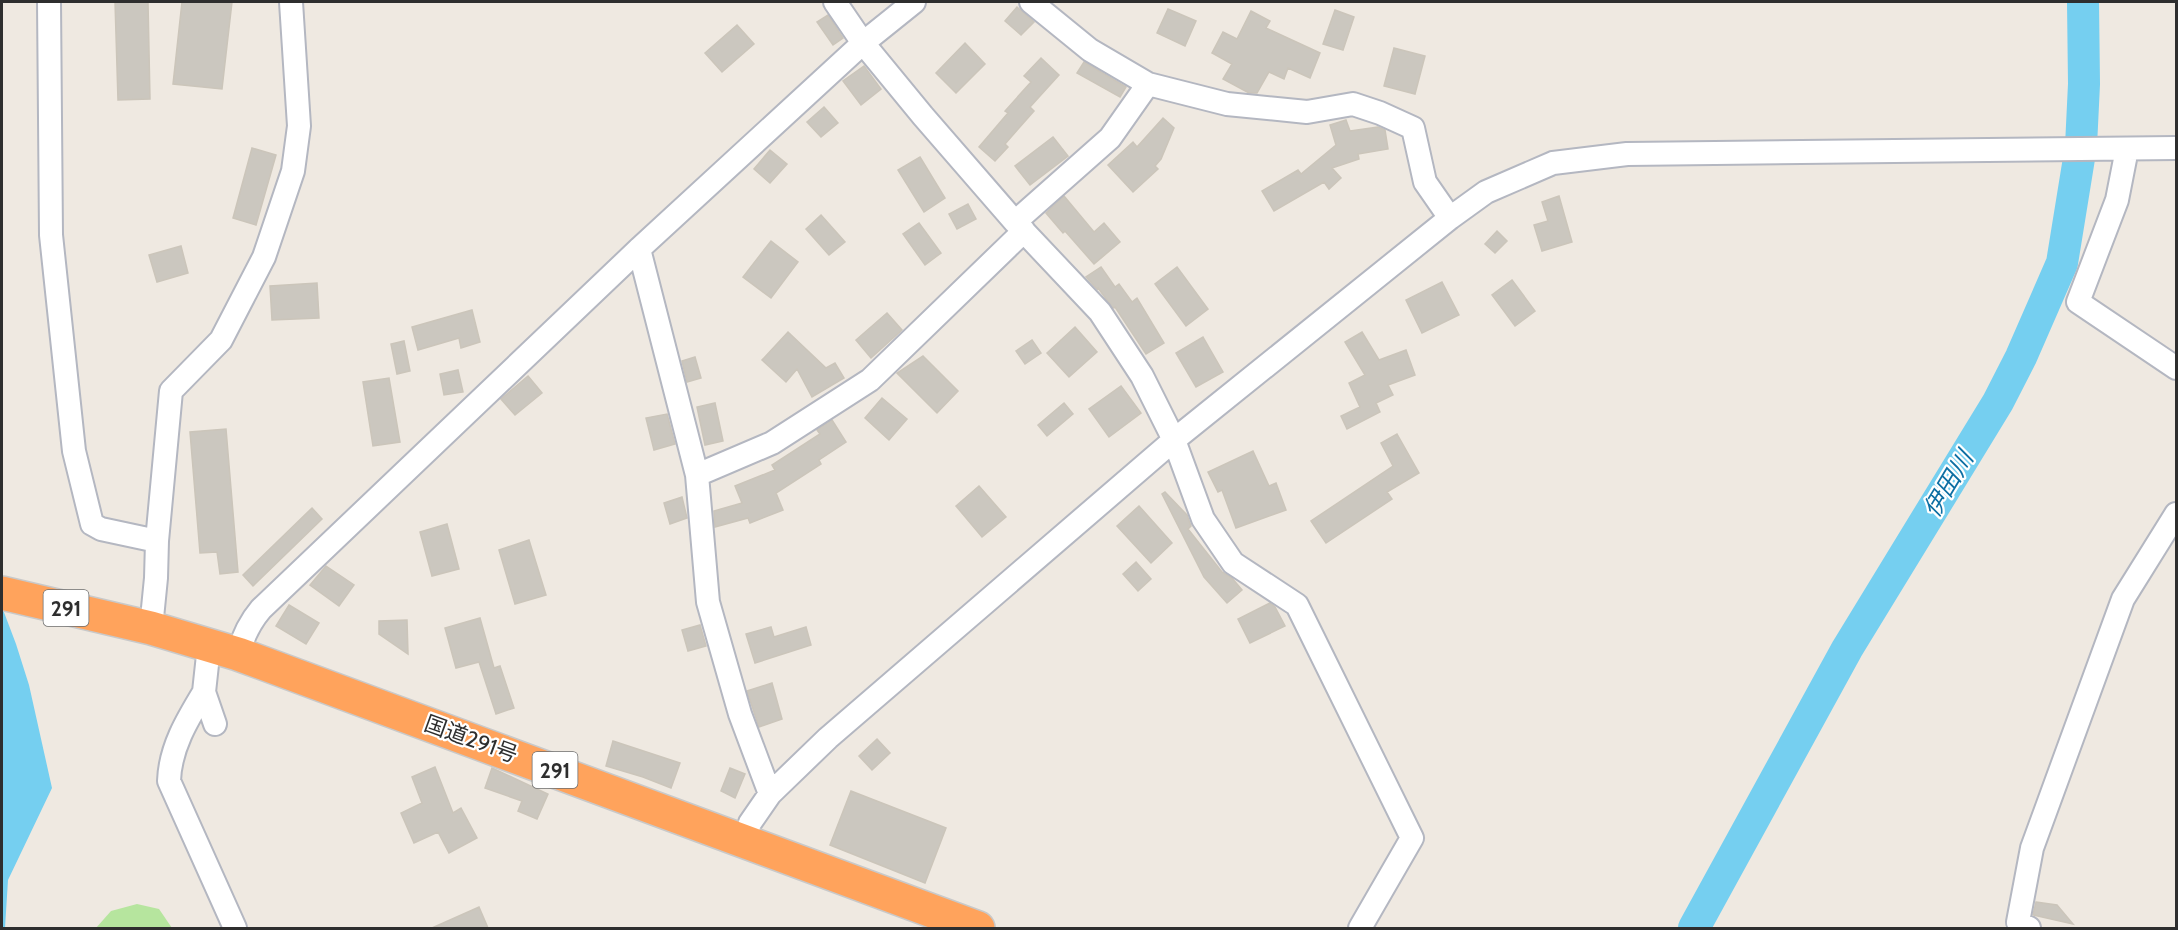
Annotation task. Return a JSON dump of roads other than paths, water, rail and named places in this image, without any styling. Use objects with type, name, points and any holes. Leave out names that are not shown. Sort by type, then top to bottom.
[{"type":"highway","name":"291","points":[[2,593],[140,626]]},
{"type":"highway","name":"国道291号","points":[[140,626],[224,650],[978,928]]},
{"type":"street","points":[[49,2],[51,235],[74,451],[92,524],[101,529],[157,541]]},
{"type":"street","points":[[140,626],[156,578],[157,541],[171,391],[221,340],[264,257],[293,171],[298,126],[291,2]]},
{"type":"street","points":[[835,2],[863,43],[923,116],[1020,227],[1100,312],[1142,376],[1174,440],[1203,519],[1233,563],[1298,605],[1412,838],[1360,928]]},
{"type":"street","points":[[235,928],[169,781],[174,748],[224,650],[246,629],[261,609],[639,249],[863,43],[914,2]]},
{"type":"street","points":[[1031,2],[1090,50],[1148,84],[1227,104],[1307,112],[1353,104],[1380,112],[1413,128],[1425,182],[1450,218]]},
{"type":"street","points":[[697,475],[772,443],[870,380],[1110,138],[1148,84]]},
{"type":"street","points":[[744,841],[750,823],[770,794],[828,738],[1174,440],[1450,218],[1486,192],[1553,163],[1628,154],[2176,148]]},
{"type":"street","points":[[2127,149],[2117,200],[2078,302],[2176,368]]},
{"type":"street","points":[[639,249],[697,475],[708,602],[740,714],[770,794]]},
{"type":"street","points":[[2029,928],[2018,922],[2032,848],[2122,599],[2176,514]]},
{"type":"street","points":[[204,692],[215,724]]},
{"type":"water","points":[[2,607],[29,685],[52,788],[8,880],[5,928],[2,928]]},
{"type":"waterway","name":"伊田川","points":[[1694,928],[1847,649],[1998,402],[2021,357],[2062,263],[2081,146],[2084,84],[2083,2]]}]
